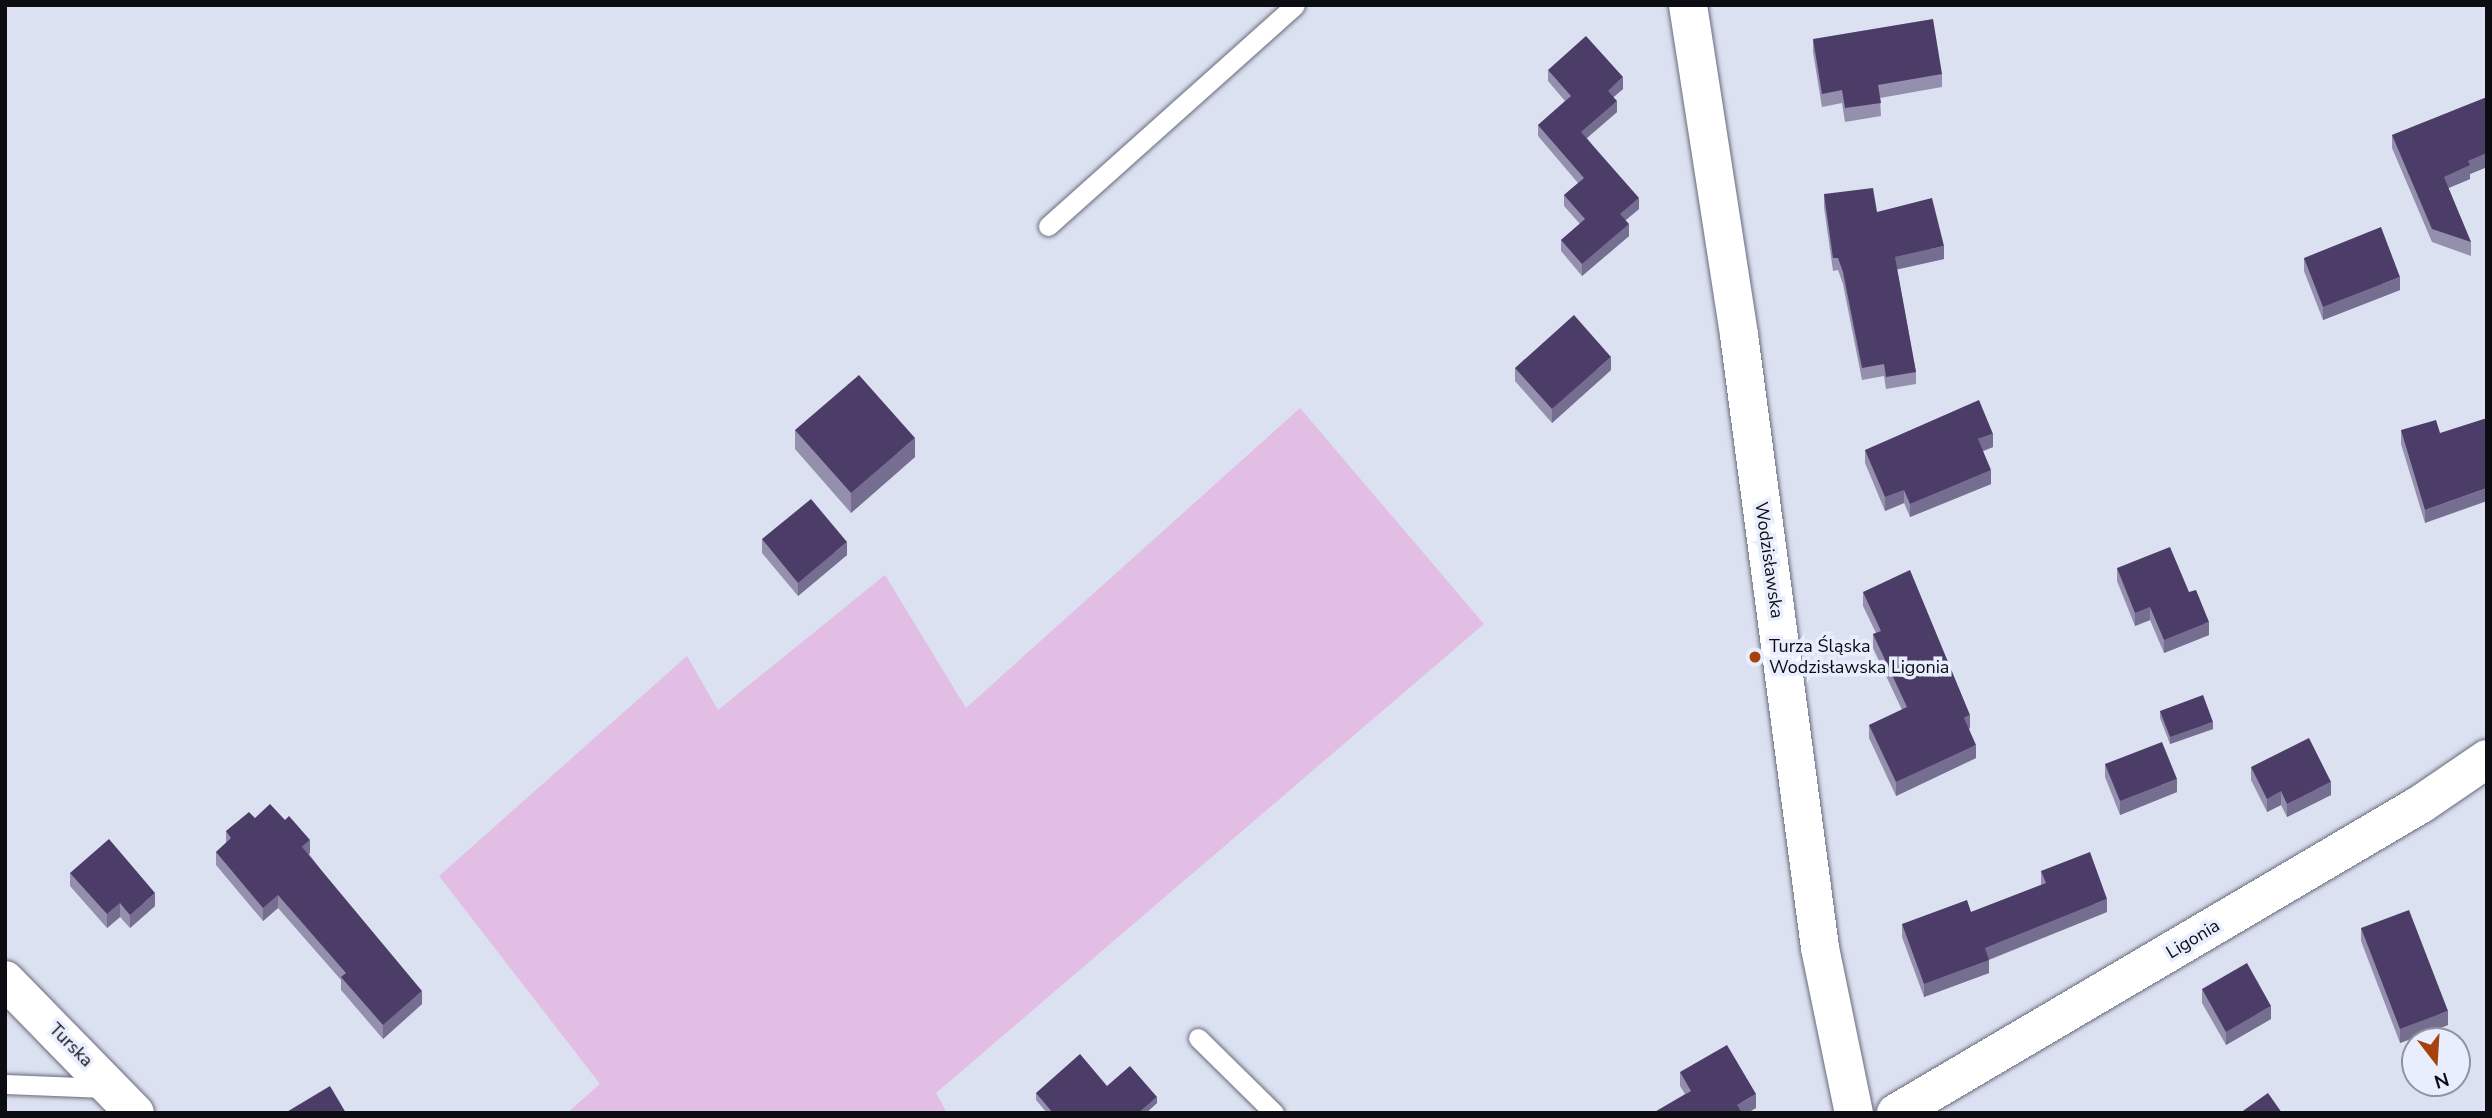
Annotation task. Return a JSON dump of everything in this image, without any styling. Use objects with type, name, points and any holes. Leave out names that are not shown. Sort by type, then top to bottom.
[{"type":"street","name":"Wodzisławska","points":[[1688,5],[1739,335],[1820,948],[1854,1113]]},
{"type":"street","name":"Ligonia","points":[[1896,1113],[2421,804],[2487,759]]},
{"type":"street","name":"Turska","points":[[5,980],[126,1101]]},
{"type":"lane","points":[[1048,226],[1295,5]]},
{"type":"lane","points":[[1198,1038],[1274,1113]]},
{"type":"lane","points":[[5,1084],[126,1101]]},
{"type":"shaded area","points":[[1300,408],[1484,624],[936,1093],[947,1113],[567,1113],[600,1084],[439,876],[687,656],[718,710],[885,575],[966,708]]},
{"type":"building","points":[[1933,19],[1942,74],[1878,85],[1881,103],[1845,108],[1842,90],[1822,94],[1813,39]]},
{"type":"building","points":[[1586,36],[1623,77],[1608,91],[1617,101],[1581,132],[1639,198],[1620,214],[1629,224],[1582,264],[1561,240],[1585,219],[1564,195],[1584,178],[1538,125],[1571,96],[1548,70]]},
{"type":"building","points":[[2487,97],[2487,153],[2468,161],[2470,165],[2444,177],[2471,242],[2432,229],[2392,135]]},
{"type":"building","points":[[1873,188],[1877,212],[1932,198],[1944,246],[1895,257],[1916,372],[1886,377],[1884,364],[1862,368],[1843,272],[1838,258],[1833,258],[1824,194]]},
{"type":"building","points":[[2381,227],[2400,277],[2323,307],[2304,258]]},
{"type":"building","points":[[1574,315],[1611,357],[1552,409],[1515,368]]},
{"type":"building","points":[[859,375],[915,438],[851,493],[795,430]]},
{"type":"building","points":[[1979,400],[1993,434],[1978,439],[1991,470],[1910,504],[1904,490],[1885,497],[1865,450]]},
{"type":"building","points":[[2487,418],[2487,488],[2425,510],[2401,430],[2436,420],[2440,433]]},
{"type":"building","points":[[811,499],[847,542],[798,583],[762,539]]},
{"type":"building","points":[[2170,547],[2189,592],[2196,590],[2209,622],[2164,640],[2150,607],[2135,613],[2117,568]]},
{"type":"building","points":[[1910,570],[1970,715],[1964,718],[1976,745],[1896,782],[1869,725],[1907,707],[1873,634],[1881,631],[1863,592]]},
{"type":"building","points":[[2203,695],[2213,722],[2170,737],[2160,711]]},
{"type":"building","points":[[2309,738],[2331,782],[2287,804],[2281,791],[2267,799],[2251,767]]},
{"type":"building","points":[[2162,742],[2177,779],[2120,801],[2105,764]]},
{"type":"building","points":[[270,804],[285,820],[289,816],[310,840],[302,847],[422,991],[383,1025],[341,977],[346,973],[278,895],[263,908],[216,852],[231,838],[226,831],[249,812],[255,818]]},
{"type":"building","points":[[109,839],[155,893],[130,915],[120,903],[107,914],[70,873]]},
{"type":"building","points":[[2090,852],[2107,899],[1985,948],[1989,960],[1924,984],[1902,924],[1967,900],[1971,912],[2046,883],[2041,871]]},
{"type":"building","points":[[2409,910],[2448,1011],[2400,1029],[2361,928]]},
{"type":"building","points":[[2247,963],[2271,1006],[2226,1032],[2202,989]]},
{"type":"building","points":[[1727,1045],[1756,1094],[1737,1105],[1742,1113],[1653,1113],[1691,1091],[1680,1072]]},
{"type":"building","points":[[1080,1054],[1107,1086],[1130,1066],[1157,1097],[1138,1113],[1053,1113],[1036,1093]]},
{"type":"building","points":[[330,1086],[346,1113],[285,1113]]},
{"type":"building","points":[[2268,1093],[2282,1113],[2240,1113]]},
{"type":"place","name":"Turza Śląska Wodzisławska Ligonia","points":[[1755,657]]}]
